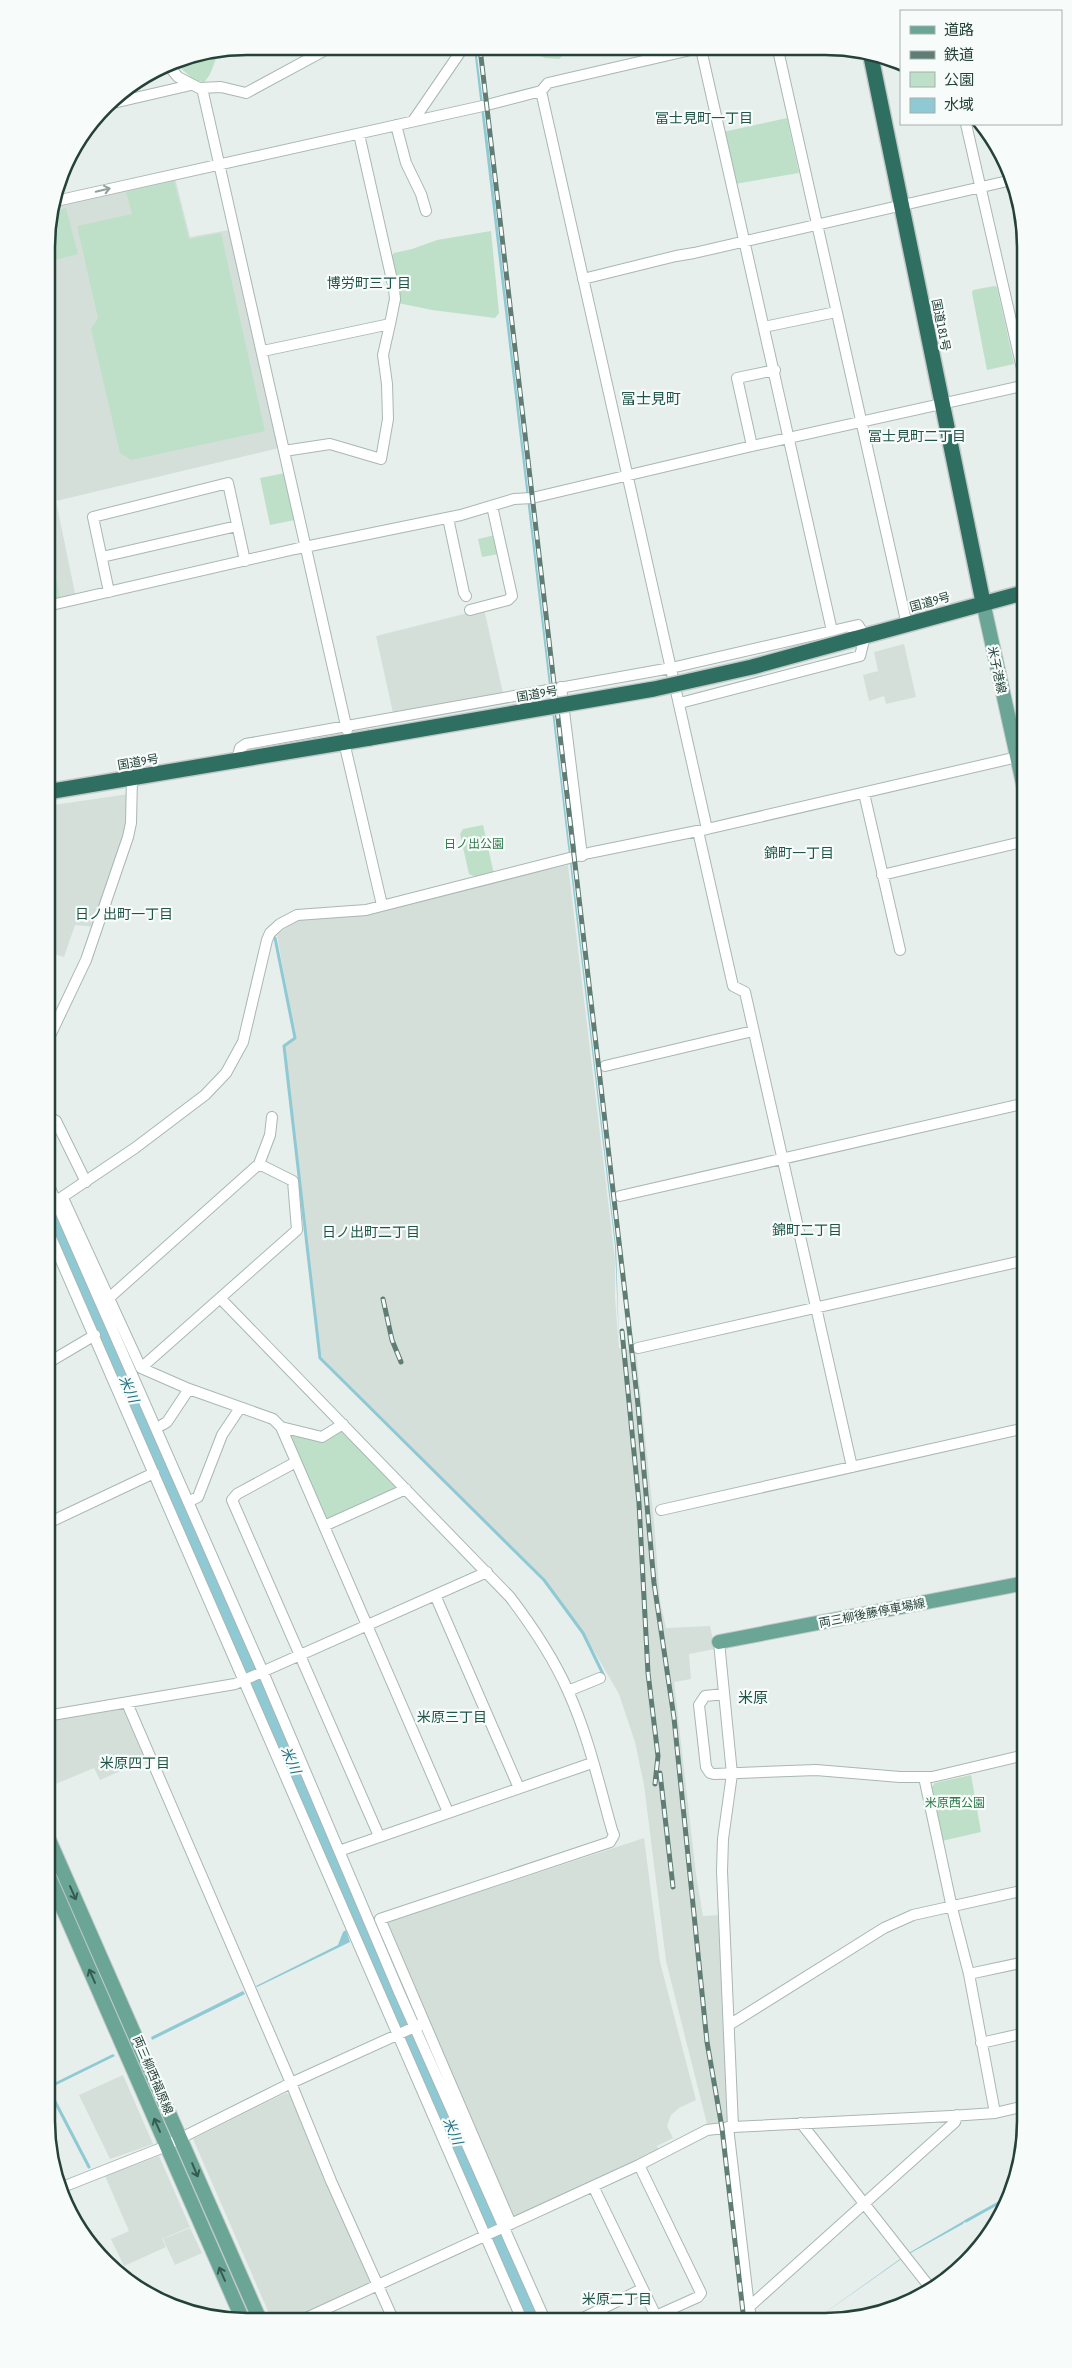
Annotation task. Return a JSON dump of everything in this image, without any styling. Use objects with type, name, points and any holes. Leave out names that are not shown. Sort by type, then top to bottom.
[{"type":"highway","name":"国道181号","points":[[872,61],[983,602]]},
{"type":"highway","name":"国道9号","points":[[55,791],[236,760],[345,733],[370,738],[654,689],[752,667],[1017,594]]},
{"type":"main road","name":"米子港線","points":[[983,602],[1017,740]]},
{"type":"main road","name":"両三柳後藤停車場線","points":[[719,1642],[1017,1585]]},
{"type":"main road","name":"両三柳西福原線","points":[[55,1852],[257,2313]]},
{"type":"main road","name":"両三柳西福原線","points":[[55,1890],[240,2313]]},
{"type":"street","points":[[173,70],[191,85],[202,88],[221,87],[246,93],[316,55]]},
{"type":"street","points":[[413,121],[458,55]]},
{"type":"street","points":[[62,198],[359,134],[672,55]]},
{"type":"street","points":[[703,55],[832,631]]},
{"type":"street","points":[[779,55],[907,625]]},
{"type":"street","points":[[124,101],[191,85]]},
{"type":"street","points":[[545,87],[583,279],[680,703],[702,830],[733,986],[745,992],[752,1031],[852,1467]]},
{"type":"street","points":[[202,88],[263,351],[382,905]]},
{"type":"street","points":[[396,125],[406,163],[421,194],[426,212]]},
{"type":"street","points":[[966,125],[1017,347]]},
{"type":"street","points":[[284,451],[330,444],[381,459],[388,419],[387,384],[383,355],[395,299],[359,134]]},
{"type":"street","points":[[583,279],[676,256],[745,242],[1005,182]]},
{"type":"street","points":[[764,327],[836,312]]},
{"type":"street","points":[[263,351],[390,324]]},
{"type":"street","points":[[752,446],[737,378],[775,370]]},
{"type":"street","points":[[55,604],[306,547],[448,518],[492,506],[860,421],[1017,388]]},
{"type":"street","points":[[109,592],[93,517],[228,483],[244,561]]},
{"type":"street","points":[[470,610],[508,600],[512,596],[492,506]]},
{"type":"street","points":[[448,518],[466,596]]},
{"type":"street","points":[[102,557],[237,526]]},
{"type":"street","points":[[345,733],[561,687],[671,668],[858,625],[860,656],[680,703]]},
{"type":"street","points":[[561,687],[573,858]]},
{"type":"street","points":[[55,1203],[205,1095],[226,1073],[243,1042],[267,940],[274,929],[284,921],[297,915],[366,910],[573,858],[1017,757]]},
{"type":"street","points":[[55,1024],[86,960],[128,837],[131,823],[132,778]]},
{"type":"street","points":[[864,793],[900,950]]},
{"type":"street","points":[[882,875],[1017,843]]},
{"type":"street","points":[[605,1066],[752,1031]]},
{"type":"street","points":[[620,1196],[1017,1105]]},
{"type":"street","points":[[109,1298],[259,1164],[270,1135],[272,1117]]},
{"type":"street","points":[[55,1120],[86,1182]]},
{"type":"street","points":[[141,1368],[298,1228],[293,1181],[259,1164]]},
{"type":"street","points":[[55,1203],[109,1298],[141,1368],[188,1389],[273,1419],[281,1427],[448,1812]]},
{"type":"street","points":[[55,1203],[188,1502],[339,1850],[419,2024],[542,2313]]},
{"type":"street","points":[[55,1246],[154,1473],[247,1679],[519,2313]]},
{"type":"street","points":[[638,1348],[817,1309],[1017,1262]]},
{"type":"street","points":[[220,1298],[487,1572],[524,1615],[545,1647],[568,1691],[614,1835],[610,1842],[380,1919],[419,2024]]},
{"type":"street","points":[[55,1359],[95,1335]]},
{"type":"street","points":[[162,1425],[167,1422],[188,1389]]},
{"type":"street","points":[[188,1502],[198,1497],[222,1435],[240,1408]]},
{"type":"street","points":[[281,1427],[322,1437],[343,1424]]},
{"type":"street","points":[[661,1510],[1017,1430]]},
{"type":"street","points":[[296,1462],[237,1494],[232,1500],[379,1836]]},
{"type":"street","points":[[55,1520],[154,1473]]},
{"type":"street","points":[[324,1526],[406,1489]]},
{"type":"street","points":[[55,1715],[185,1693],[247,1679],[487,1572]]},
{"type":"street","points":[[435,1595],[519,1788]]},
{"type":"street","points":[[719,1642],[732,1774],[723,1838],[722,1871],[729,2025],[731,2127],[750,2313]]},
{"type":"street","points":[[568,1691],[600,1678]]},
{"type":"street","points":[[724,1694],[705,1696],[699,1705],[708,1771],[714,1774],[816,1770],[924,1777],[1017,1757]]},
{"type":"street","points":[[127,1703],[331,2181],[391,2313]]},
{"type":"street","points":[[339,1850],[592,1764]]},
{"type":"street","points":[[924,1777],[952,1908],[969,1974],[995,2112]]},
{"type":"street","points":[[729,2025],[884,1928],[913,1915],[952,1908],[1017,1892]]},
{"type":"street","points":[[969,1974],[1017,1964]]},
{"type":"street","points":[[66,2185],[181,2139],[291,2084],[419,2024]]},
{"type":"street","points":[[981,2043],[1017,2035]]},
{"type":"street","points":[[315,2313],[639,2165],[707,2130],[731,2127],[957,2115],[995,2112],[1017,2108]]},
{"type":"street","points":[[749,2307],[955,2122],[957,2115]]},
{"type":"street","points":[[801,2124],[927,2283]]},
{"type":"street","points":[[639,2165],[701,2293],[698,2297],[663,2313]]},
{"type":"street","points":[[593,2186],[654,2313]]},
{"type":"street","points":[[594,2313],[642,2289]]},
{"type":"shaded area","points":[[175,178],[190,237],[229,230],[279,448],[56,501],[76,598],[55,602],[55,235],[60,205]]},
{"type":"shaded area","points":[[484,609],[503,693],[393,713],[376,636]]},
{"type":"shaded area","points":[[904,644],[916,697],[886,704],[884,696],[869,701],[863,675],[878,671],[874,652]]},
{"type":"shaded area","points":[[129,794],[127,829],[95,927],[75,925],[64,957],[55,954],[55,805]]},
{"type":"shaded area","points":[[568,865],[615,1260],[615,1298],[619,1348],[636,1351],[654,1522],[660,1600],[666,1628],[710,1626],[715,1649],[689,1654],[691,1679],[674,1682],[696,1874],[703,1916],[721,1915],[728,2123],[707,2124],[666,1961],[644,1785],[635,1742],[619,1694],[584,1634],[544,1579],[322,1360],[311,1286],[284,1046],[295,1038],[277,935],[293,922],[303,919],[363,915]]},
{"type":"shaded area","points":[[120,1709],[124,1711],[145,1760],[100,1780],[94,1768],[55,1784],[55,1720]]},
{"type":"shaded area","points":[[644,1838],[660,1962],[696,2100],[679,2108],[671,2115],[667,2126],[673,2138],[657,2146],[659,2150],[514,2217],[385,1928],[388,1922]]},
{"type":"shaded area","points":[[123,2075],[153,2144],[110,2159],[79,2095]]},
{"type":"shaded area","points":[[286,2093],[290,2095],[371,2281],[370,2283],[303,2313],[269,2313],[193,2139]]},
{"type":"shaded area","points":[[159,2156],[190,2227],[162,2239],[166,2247],[124,2266],[111,2239],[129,2231],[105,2176]]},
{"type":"shaded area","points":[[190,2228],[202,2253],[175,2265],[163,2239]]},
{"type":"green space","points":[[537,55],[563,55],[559,59],[545,58]]},
{"type":"green space","points":[[217,58],[204,82],[194,80],[180,67]]},
{"type":"green space","points":[[787,118],[799,173],[735,184],[723,132]]},
{"type":"green space","points":[[174,181],[189,239],[221,233],[265,431],[131,460],[120,453],[91,329],[98,318],[77,226],[132,214],[126,192]]},
{"type":"green space","points":[[66,208],[78,254],[55,260],[55,235],[59,210]]},
{"type":"green space","points":[[491,231],[499,313],[495,318],[432,310],[398,303],[391,257],[394,253],[437,240]]},
{"type":"green space","points":[[997,287],[1014,364],[987,370],[972,293],[973,290]]},
{"type":"green space","points":[[285,473],[295,520],[270,525],[260,478]]},
{"type":"green space","points":[[495,535],[499,554],[482,557],[478,539]]},
{"type":"green space","points":[[55,573],[60,597],[55,598]]},
{"type":"green space","name":"日ノ出公園","points":[[483,825],[494,874],[476,877],[469,874],[460,834],[463,829]]},
{"type":"green space","points":[[339,1431],[344,1431],[398,1487],[397,1490],[329,1520],[325,1519],[290,1438],[294,1433],[323,1442]]},
{"type":"green space","name":"米原西公園","points":[[971,1775],[981,1832],[942,1841],[931,1788],[935,1783]]},
{"type":"green space","points":[[55,1868],[138,2057],[143,2076],[55,1873]]},
{"type":"green space","points":[[199,2196],[248,2313],[248,2313],[206,2219]]},
{"type":"water","points":[[475,55],[477,55],[489,151],[616,1247],[619,1343],[615,1246]]},
{"type":"water","points":[[346,1930],[350,1942],[256,1986],[338,1945],[343,1932]]},
{"type":"water","points":[[243,1991],[245,1994],[152,2040],[151,2037]]},
{"type":"water","points":[[113,2054],[115,2056],[55,2086],[55,2083]]},
{"type":"water","points":[[967,2219],[963,2224],[907,2255],[825,2313],[907,2254]]},
{"type":"waterway","points":[[275,938],[295,1038],[284,1046],[320,1358],[544,1580],[583,1633],[603,1674]]},
{"type":"waterway","name":"米川","points":[[55,1221],[533,2313]]},
{"type":"waterway","points":[[55,2101],[89,2167]]},
{"type":"waterway","points":[[966,2221],[998,2203]]},
{"type":"railway","points":[[481,55],[638,1405],[654,1583],[674,1718],[707,2042],[722,2128],[743,2313]]},
{"type":"railway","points":[[383,1299],[392,1340],[401,1362]]},
{"type":"railway","points":[[622,1331],[639,1503],[648,1673],[658,1756],[655,1784]]},
{"type":"railway","points":[[660,1773],[673,1887]]},
{"type":"district","name":"冨士見町一丁目","points":[[704,118]]},
{"type":"district","name":"博労町三丁目","points":[[369,283]]},
{"type":"district","name":"冨士見町","points":[[651,399]]},
{"type":"district","name":"冨士見町二丁目","points":[[917,436]]},
{"type":"district","name":"錦町一丁目","points":[[799,853]]},
{"type":"district","name":"日ノ出町一丁目","points":[[124,914]]},
{"type":"district","name":"錦町二丁目","points":[[807,1230]]},
{"type":"district","name":"日ノ出町二丁目","points":[[371,1232]]},
{"type":"district","name":"米原","points":[[753,1698]]},
{"type":"district","name":"米原三丁目","points":[[452,1717]]},
{"type":"district","name":"米原四丁目","points":[[135,1763]]},
{"type":"district","name":"米原二丁目","points":[[617,2299]]}]
